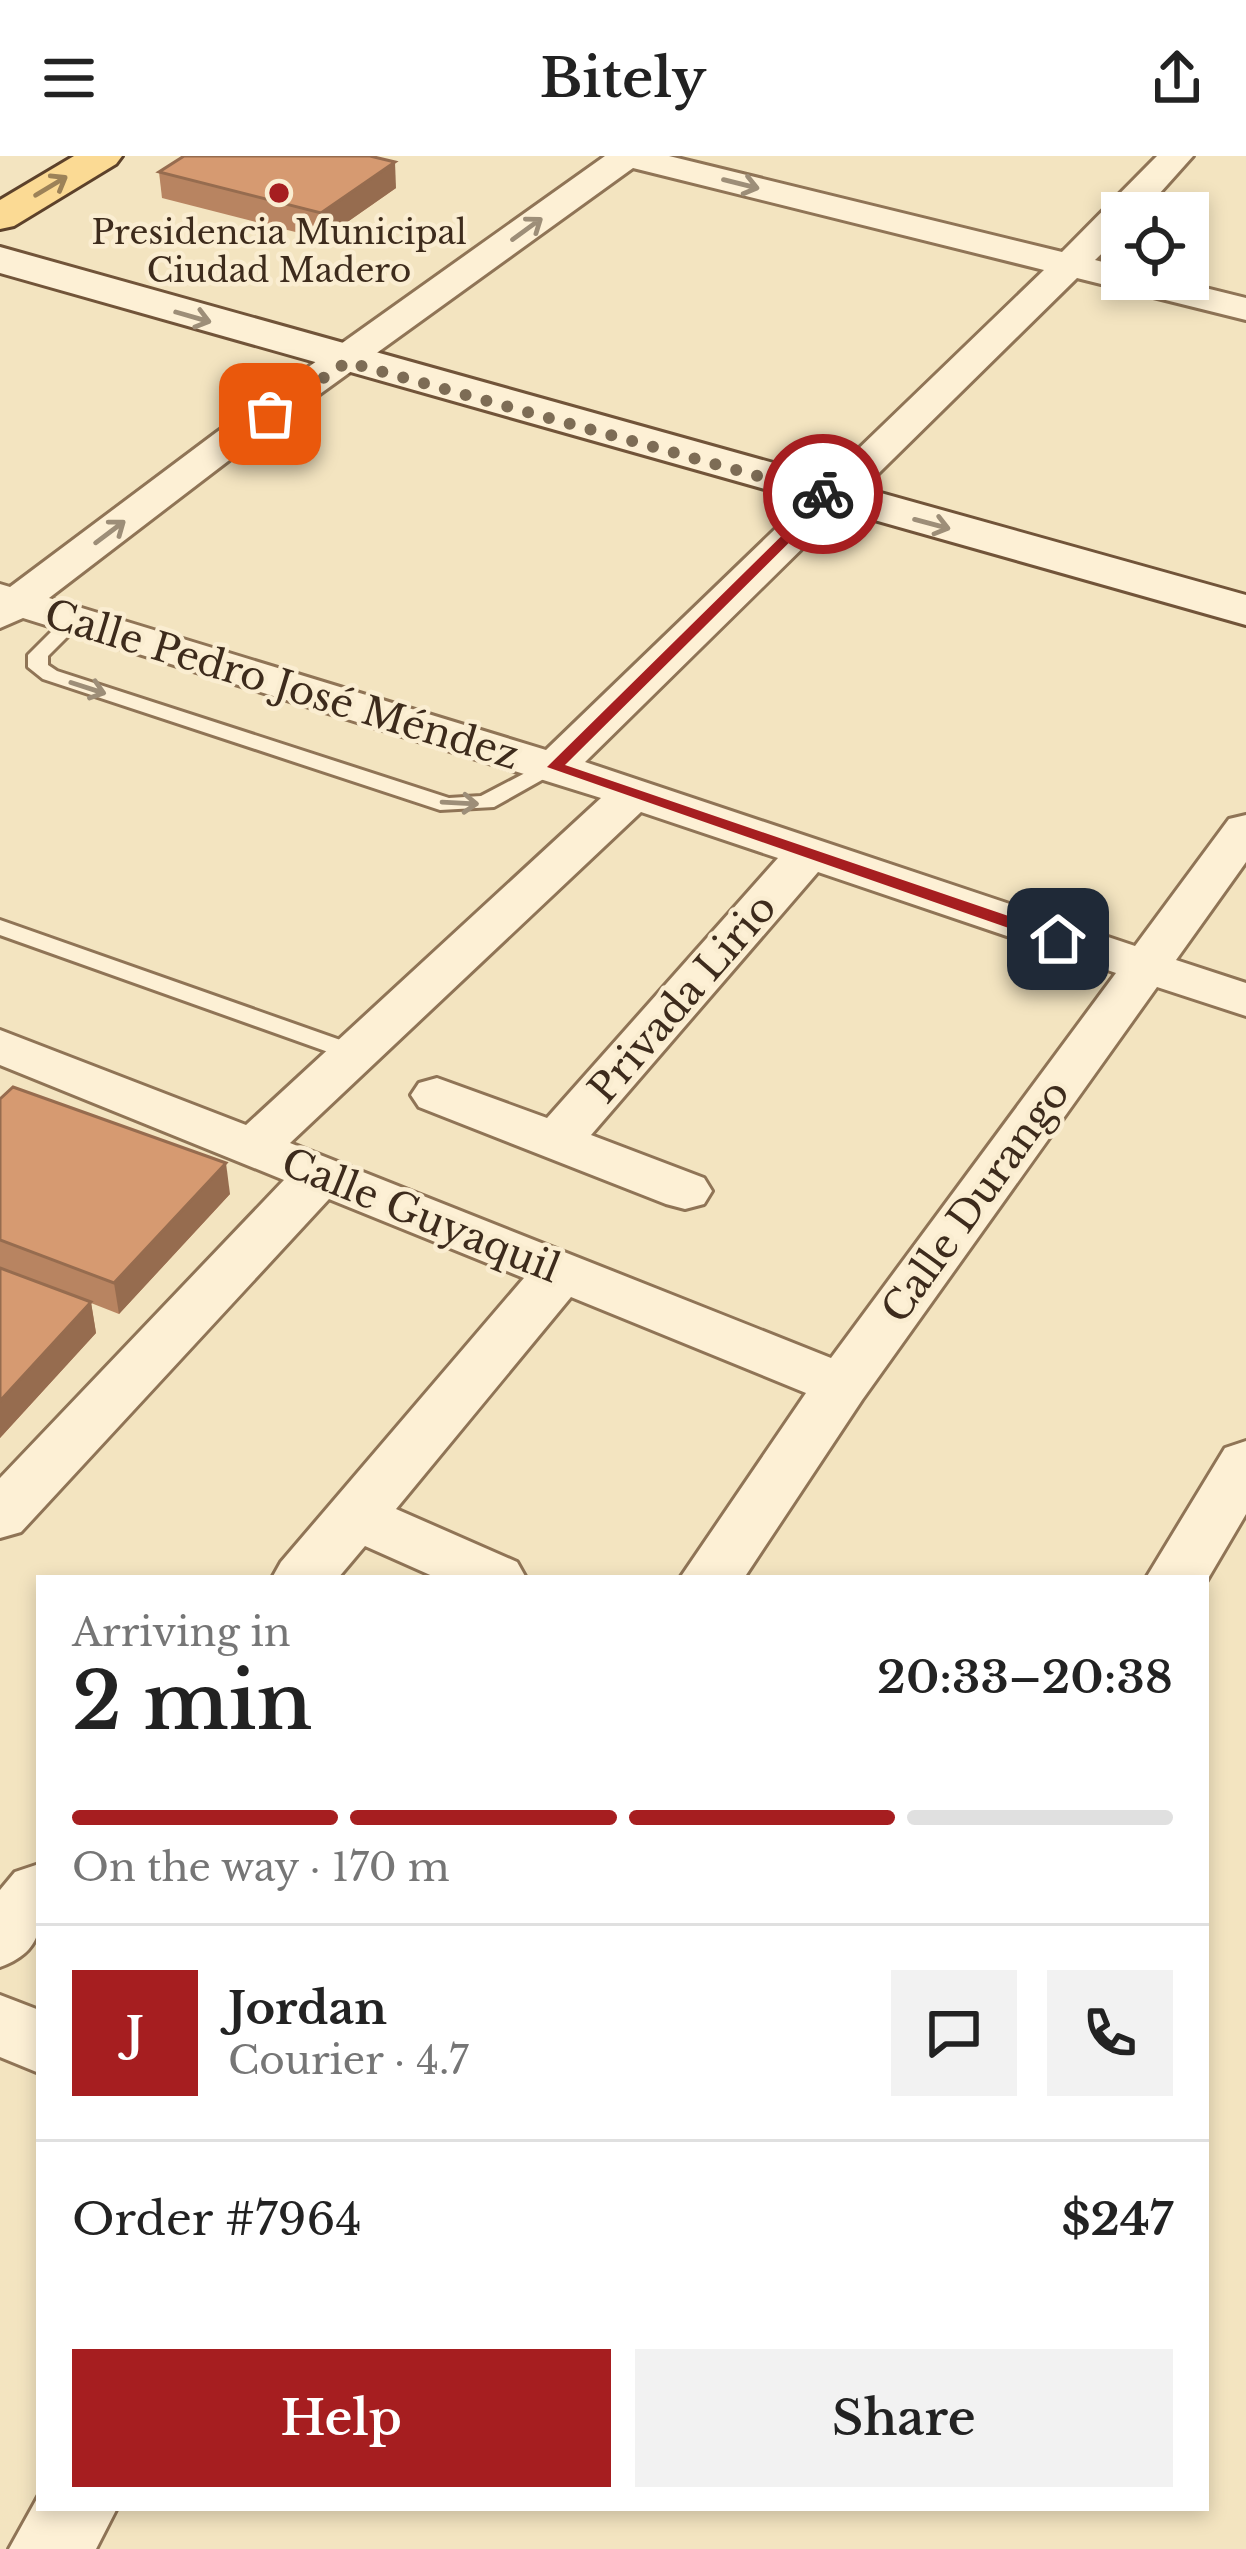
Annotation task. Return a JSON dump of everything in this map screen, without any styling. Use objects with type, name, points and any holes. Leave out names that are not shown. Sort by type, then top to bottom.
[{"type":"main road","points":[[0,217],[102,156]]},
{"type":"main road","points":[[0,260],[347,362],[1246,610]]},
{"type":"street","points":[[6,605],[627,156],[1101,273]]},
{"type":"street","points":[[1142,192],[1176,156]]},
{"type":"street","points":[[554,767],[1101,236]]},
{"type":"street","points":[[1209,300],[1246,309]]},
{"type":"street","name":"Calle Pedro José Méndez","points":[[6,605],[74,620],[554,767],[1246,1000]]},
{"type":"street","points":[[253,1148],[633,794]]},
{"type":"street","name":"Calle Durango","points":[[713,1575],[842,1385],[1246,829]]},
{"type":"street","name":"Privada Lirio","points":[[556,1142],[808,854]]},
{"type":"street","name":"Calle Guyaquil","points":[[0,1046],[842,1385]]},
{"type":"street","name":"Privada Lirio","points":[[437,1095],[685,1190]]},
{"type":"street","points":[[0,1516],[321,1174]]},
{"type":"street","points":[[306,1575],[561,1272]]},
{"type":"street","points":[[1179,1575],[1246,1463]]},
{"type":"street","points":[[355,1516],[488,1575]]},
{"type":"street","points":[[0,1938],[36,1896]]},
{"type":"street","points":[[0,2025],[36,2041]]},
{"type":"street","points":[[49,2549],[75,2511]]},
{"type":"lane","points":[[74,620],[38,655],[38,667],[50,675],[448,805],[486,802],[554,767]]},
{"type":"lane","points":[[0,927],[354,1053]]},
{"type":"building","points":[[184,156],[370,156],[395,162],[321,213],[159,172]]},
{"type":"building","points":[[13,1087],[226,1163],[114,1283],[0,1240],[0,1099]]},
{"type":"building","points":[[0,1268],[91,1302],[0,1401]]},
{"type":"way so far","points":[[270,414],[347,362],[823,494]]},
{"type":"place","name":"Presidencia Municipal Ciudad Madero","points":[[279,193]]},
{"type":"route","points":[[823,494],[829,496],[554,767],[1058,939]]}]
